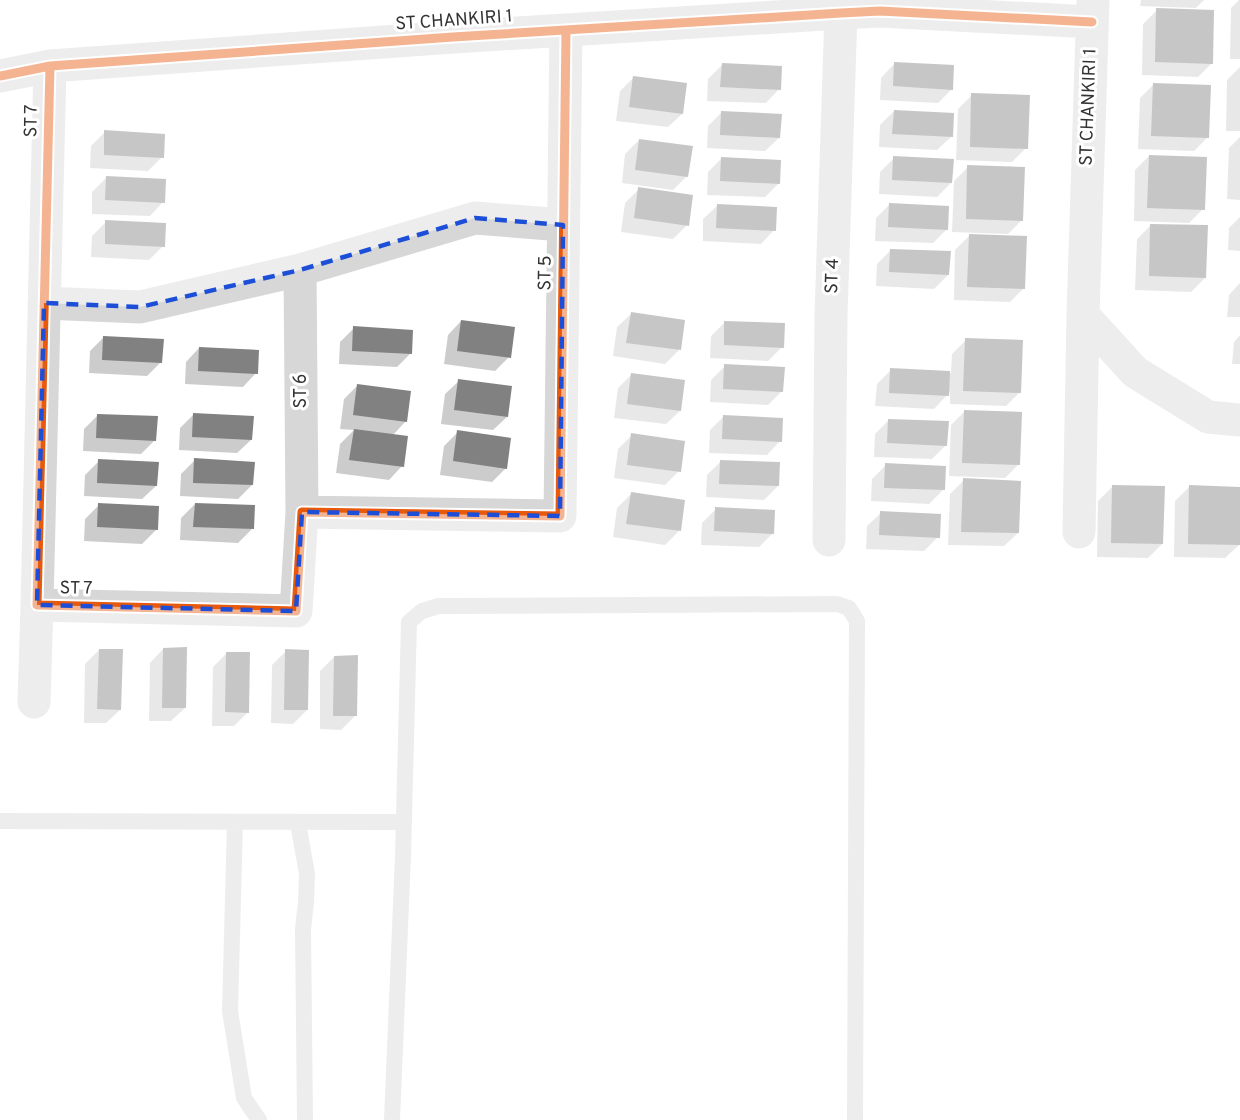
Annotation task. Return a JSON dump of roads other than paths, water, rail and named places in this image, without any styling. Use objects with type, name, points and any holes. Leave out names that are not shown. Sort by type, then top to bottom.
[{"type":"street","name":"ST CHANKIRI 1","points":[[0,76],[50,66],[841,13],[880,6],[1092,11],[1079,532]]},
{"type":"street","name":"ST 4","points":[[829,540],[831,315],[841,13]]},
{"type":"street","name":"ST 5","points":[[302,512],[560,516],[566,30]]},
{"type":"street","name":"ST 7","points":[[50,66],[37,605],[296,611],[302,512]]},
{"type":"street","points":[[44,303],[140,308],[300,270],[476,218],[563,225]]},
{"type":"street","name":"ST 6","points":[[300,270],[302,512]]},
{"type":"street","points":[[1083,315],[1135,372],[1208,417],[1240,420]]},
{"type":"street","points":[[34,702],[37,605]]},
{"type":"lane","points":[[392,1120],[404,822],[409,622],[422,611],[439,606],[837,604],[849,608],[857,621],[855,1120]]},
{"type":"lane","points":[[0,821],[404,822]]},
{"type":"lane","points":[[235,823],[230,1011],[244,1098],[259,1120]]},
{"type":"lane","points":[[298,823],[307,874],[303,929],[305,1120]]}]
